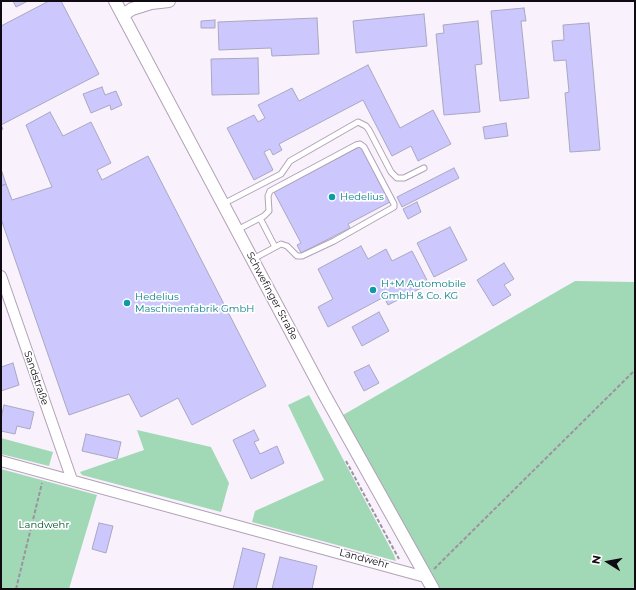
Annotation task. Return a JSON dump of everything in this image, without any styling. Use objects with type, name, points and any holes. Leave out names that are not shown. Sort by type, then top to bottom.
[{"type":"street","name":"Schwefinger Straße","points":[[116,1],[252,259],[425,577],[433,589]]},
{"type":"street","points":[[123,15],[132,9],[151,3],[169,1]]},
{"type":"street","name":"Sandstraße","points":[[1,276],[72,480]]},
{"type":"street","name":"Landwehr","points":[[1,461],[425,577]]},
{"type":"lane","points":[[223,204],[281,174],[290,161],[358,122],[366,126],[391,172],[397,178],[404,178],[424,168]]},
{"type":"lane","points":[[237,230],[260,218],[269,211],[268,196],[270,191],[360,144],[364,147],[394,204],[394,207],[334,241],[302,256],[297,256],[287,246],[281,244],[252,259]]},
{"type":"lane","points":[[260,218],[275,247]]},
{"type":"path","points":[[425,577],[635,370]]},
{"type":"path","points":[[16,589],[44,472]]},
{"type":"green space","points":[[575,281],[635,282],[635,589],[439,589],[343,415]]},
{"type":"green space","points":[[309,395],[396,561],[252,522],[255,511],[324,480],[288,405]]},
{"type":"green space","points":[[137,430],[211,447],[229,483],[221,512],[82,475],[80,472],[144,450]]},
{"type":"green space","points":[[1,438],[53,452],[49,466],[1,454]]},
{"type":"green space","name":"Landwehr","points":[[1,469],[97,495],[69,589],[1,589]]},
{"type":"building","points":[[13,1],[28,1],[16,7]]},
{"type":"building","points":[[49,1],[61,1],[99,74],[1,125],[1,26]]},
{"type":"building","points":[[524,8],[526,21],[521,21],[529,98],[500,101],[491,11]]},
{"type":"building","points":[[424,14],[427,46],[356,53],[353,21]]},
{"type":"building","points":[[317,18],[319,54],[272,56],[271,48],[219,50],[218,22]]},
{"type":"building","points":[[215,20],[215,28],[201,28],[201,21]]},
{"type":"building","points":[[478,21],[482,64],[475,65],[480,112],[444,115],[436,34],[444,33],[443,25]]},
{"type":"building","points":[[589,23],[600,150],[570,152],[565,93],[569,92],[566,60],[554,61],[552,41],[564,40],[563,25]]},
{"type":"building","points":[[258,58],[259,94],[212,95],[211,59]]},
{"type":"building","points":[[368,65],[400,128],[433,110],[451,144],[418,161],[411,146],[392,156],[363,100],[279,144],[282,150],[273,155],[270,149],[264,152],[273,170],[254,180],[227,128],[254,115],[258,122],[265,118],[258,105],[292,88],[299,101]]},
{"type":"building","points":[[102,87],[105,95],[116,91],[122,105],[111,110],[110,105],[91,113],[83,94]]},
{"type":"building","name":"Hedelius Maschinenfabrik GmbH","points":[[50,112],[63,136],[91,122],[111,163],[97,170],[102,180],[148,156],[266,386],[192,425],[178,398],[141,417],[129,394],[69,415],[1,219],[1,186],[6,184],[12,200],[52,187],[26,125]]},
{"type":"building","points":[[506,123],[508,136],[485,139],[483,127]]},
{"type":"building","name":"Hedelius","points":[[361,146],[390,202],[348,224],[350,228],[301,253],[297,245],[301,243],[274,192]]},
{"type":"building","points":[[454,168],[459,178],[402,207],[397,197]]},
{"type":"building","points":[[1,169],[6,184],[1,186]]},
{"type":"building","points":[[417,202],[421,212],[408,219],[403,209]]},
{"type":"building","points":[[450,227],[467,260],[434,277],[417,243]]},
{"type":"building","name":"H+M Automobile GmbH & Co. KG","points":[[361,246],[368,259],[386,249],[392,261],[412,251],[429,284],[388,305],[384,297],[328,327],[318,307],[333,299],[318,269]]},
{"type":"building","points":[[504,263],[514,279],[504,285],[511,295],[493,306],[477,280]]},
{"type":"building","points":[[379,312],[389,331],[362,346],[352,327]]},
{"type":"building","points":[[13,363],[19,385],[1,391],[1,367]]},
{"type":"building","points":[[369,365],[379,383],[364,391],[354,372]]},
{"type":"building","points":[[4,405],[34,412],[30,429],[17,426],[15,434],[1,431],[1,418]]},
{"type":"building","points":[[254,430],[259,440],[254,442],[260,454],[277,446],[284,463],[251,479],[233,440]]},
{"type":"building","points":[[86,434],[121,442],[117,459],[82,451]]},
{"type":"building","points":[[99,523],[113,526],[106,553],[92,549]]},
{"type":"building","points":[[243,548],[265,554],[256,589],[233,589]]},
{"type":"building","points":[[280,557],[317,566],[312,589],[272,589]]},
{"type":"place","name":"Hedelius","points":[[332,197]]},
{"type":"place","name":"H+M Automobile GmbH & Co. KG","points":[[373,290]]},
{"type":"place","name":"Hedelius Maschinenfabrik GmbH","points":[[127,303]]}]
